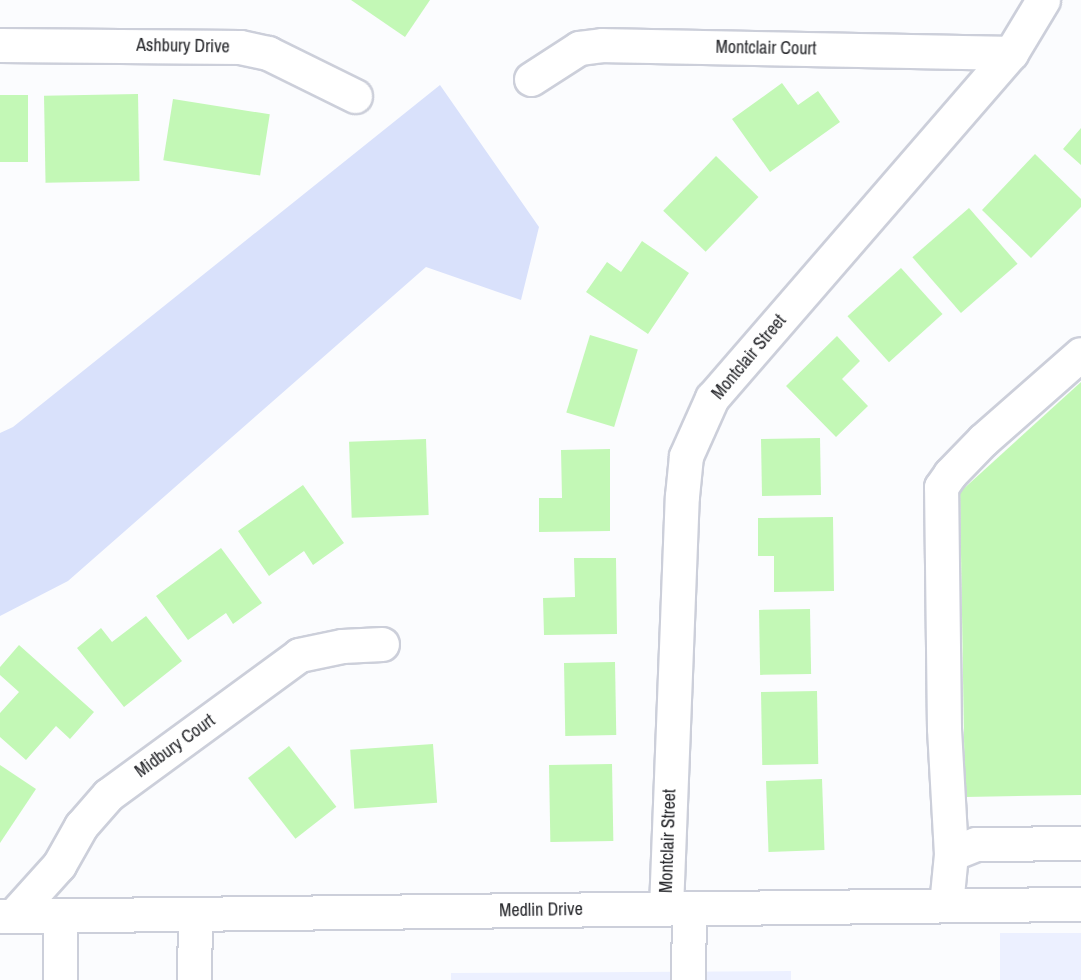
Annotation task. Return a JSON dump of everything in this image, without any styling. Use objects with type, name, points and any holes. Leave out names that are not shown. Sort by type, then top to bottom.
[{"type":"street","name":"Montclair Street","points":[[688,980],[678,908],[681,496],[686,456],[712,398],[1011,53],[1043,0]]},
{"type":"street","name":"Ashbury Drive","points":[[0,45],[240,47],[268,53],[355,96]]},
{"type":"street","name":"Montclair Court","points":[[531,79],[579,48],[602,45],[1011,53]]},
{"type":"street","points":[[946,905],[951,854],[944,728],[941,487],[950,474],[983,440],[1081,354]]},
{"type":"street","name":"Midbury Court","points":[[7,916],[59,865],[81,826],[108,795],[299,655],[342,646],[382,644]]},
{"type":"street","points":[[951,854],[976,844],[1081,843]]},
{"type":"street","name":"Medlin Drive","points":[[7,916],[1081,904]]},
{"type":"street","points":[[194,980],[195,914]]},
{"type":"street","points":[[60,915],[60,980]]},
{"type":"shaded area","points":[[440,85],[539,227],[521,300],[426,267],[68,581],[0,616],[0,433],[13,427]]},
{"type":"shaded area","points":[[1000,933],[1081,933],[1081,980],[1000,980]]},
{"type":"shaded area","points":[[791,971],[791,980],[451,980],[451,973]]},
{"type":"building","points":[[351,0],[430,0],[405,37]]},
{"type":"building","points":[[782,83],[798,105],[818,91],[840,122],[770,172],[732,119]]},
{"type":"building","points":[[138,94],[140,181],[46,183],[44,96]]},
{"type":"building","points":[[0,95],[28,95],[28,162],[0,162]]},
{"type":"building","points":[[173,99],[270,114],[260,176],[163,160]]},
{"type":"building","points":[[1081,128],[1081,165],[1063,149]]},
{"type":"building","points":[[1035,154],[1081,199],[1081,207],[1031,258],[982,210]]},
{"type":"building","points":[[716,156],[758,197],[706,252],[663,211]]},
{"type":"building","points":[[969,208],[1018,264],[961,313],[912,257]]},
{"type":"building","points":[[642,241],[689,273],[648,334],[586,292],[607,262],[621,272]]},
{"type":"building","points":[[901,268],[942,314],[889,362],[847,316]]},
{"type":"building","points":[[590,335],[638,350],[614,427],[566,412]]},
{"type":"building","points":[[837,336],[860,361],[842,379],[868,406],[836,437],[786,386]]},
{"type":"building","points":[[1081,382],[1081,795],[965,797],[960,492]]},
{"type":"building","points":[[820,438],[821,495],[762,496],[761,439]]},
{"type":"building","points":[[426,439],[429,515],[352,518],[349,442]]},
{"type":"building","points":[[610,449],[610,531],[539,532],[539,498],[562,498],[561,450]]},
{"type":"building","points":[[303,485],[344,543],[313,565],[304,551],[269,576],[238,531]]},
{"type":"building","points":[[833,517],[834,591],[774,592],[774,556],[758,556],[758,518]]},
{"type":"building","points":[[221,548],[262,603],[233,624],[226,613],[188,640],[156,596]]},
{"type":"building","points":[[574,558],[616,558],[617,634],[544,635],[543,598],[575,597]]},
{"type":"building","points":[[810,609],[811,674],[760,675],[759,610]]},
{"type":"building","points":[[146,616],[182,661],[124,707],[77,648],[101,628],[112,642]]},
{"type":"building","points":[[19,645],[94,712],[70,739],[56,726],[26,760],[0,737],[0,713],[19,692],[0,675],[0,667]]},
{"type":"building","points":[[615,662],[616,735],[565,736],[564,663]]},
{"type":"building","points":[[817,691],[818,764],[762,765],[761,692]]},
{"type":"building","points":[[433,744],[437,803],[354,809],[350,750]]},
{"type":"building","points":[[289,746],[336,807],[295,839],[248,778]]},
{"type":"building","points":[[612,764],[613,841],[550,842],[549,765]]},
{"type":"building","points":[[0,765],[36,789],[0,843]]},
{"type":"building","points":[[822,779],[824,850],[769,852],[766,781]]}]
